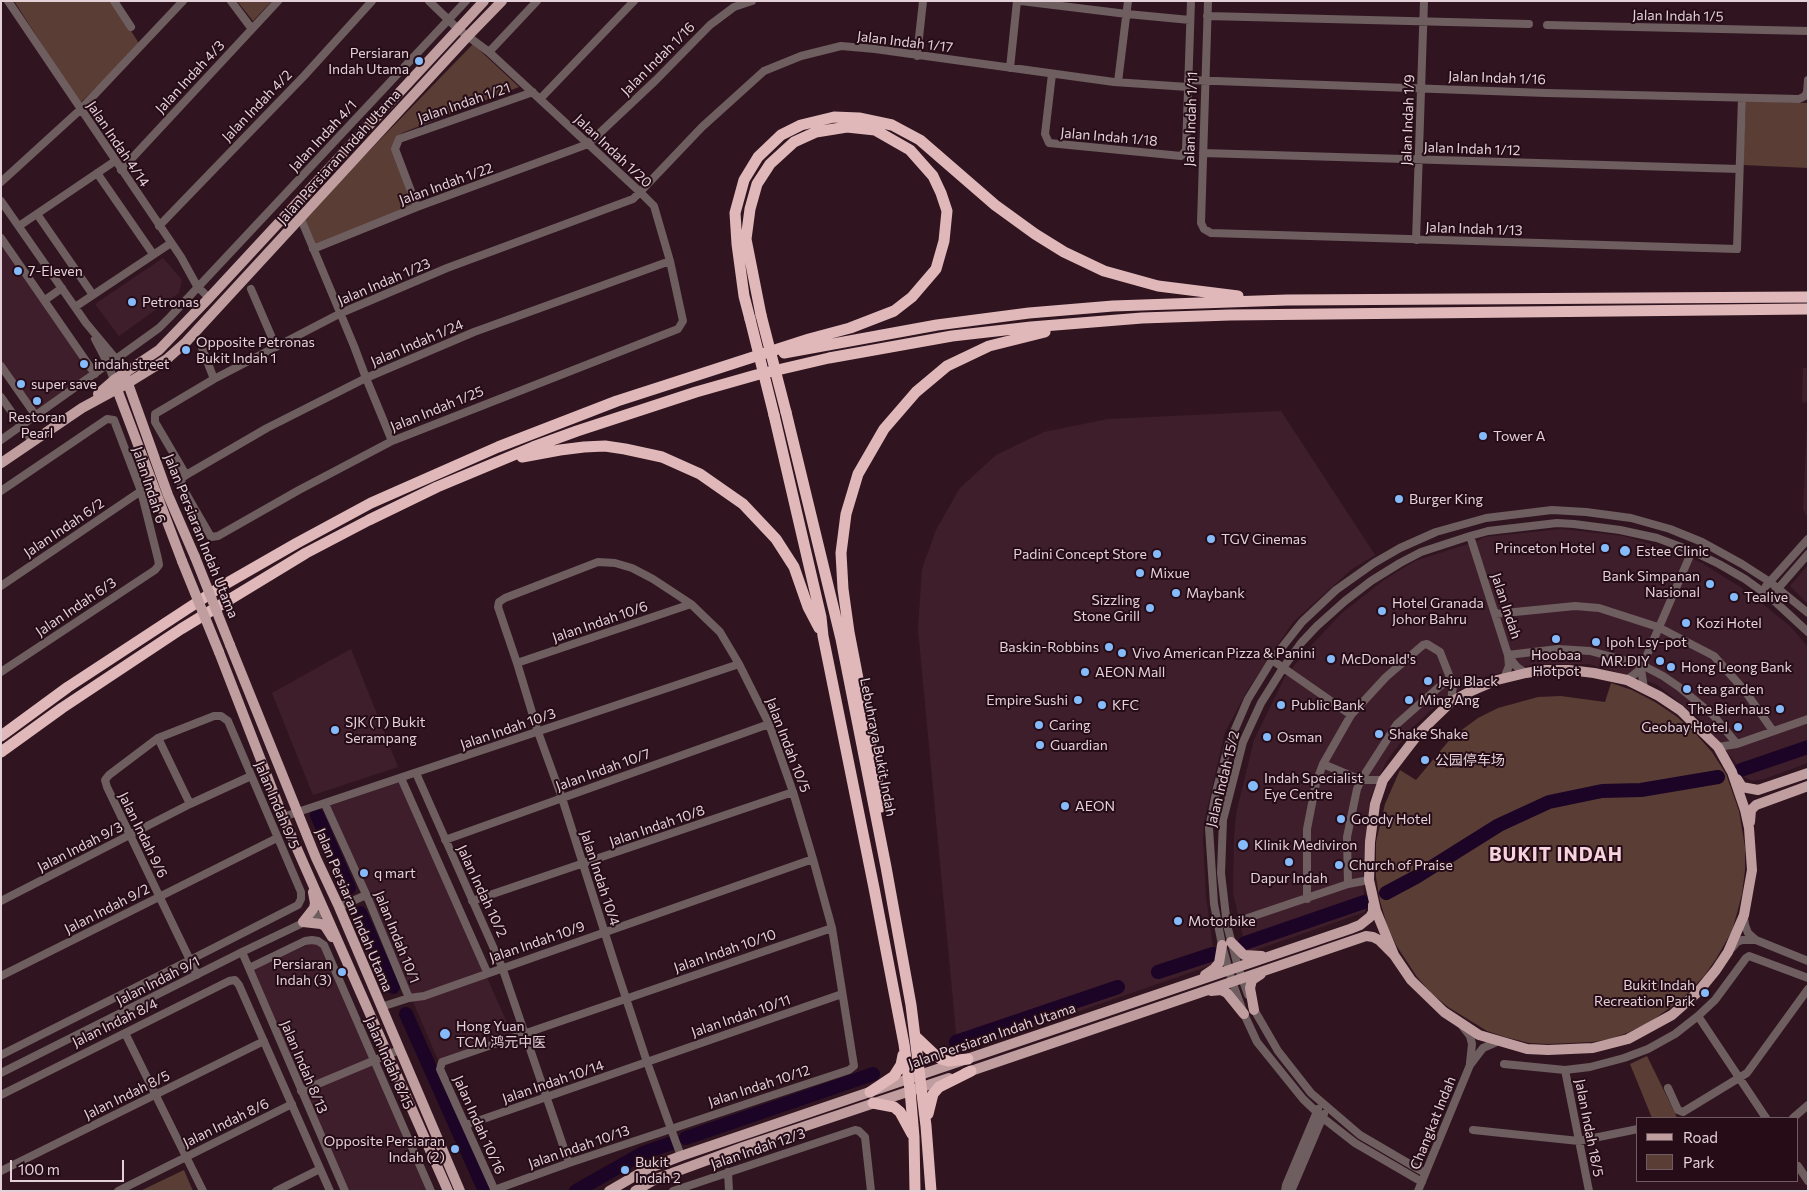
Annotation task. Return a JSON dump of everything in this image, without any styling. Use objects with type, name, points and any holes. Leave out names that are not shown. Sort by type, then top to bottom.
[{"type":"highway","points":[[755,317],[744,296],[737,244],[735,213],[744,180],[758,157],[781,135],[801,126],[834,117],[859,118],[892,125],[920,140],[995,205],[1035,234],[1064,252],[1104,271],[1158,286],[1287,300]]},
{"type":"highway","points":[[1,736],[68,687],[222,586],[371,503],[498,446],[617,401],[809,338],[850,328],[894,311],[912,297],[936,268],[944,241],[947,211],[933,176],[910,150],[874,130],[847,127],[808,135],[794,142],[770,164],[757,184],[750,209],[746,240],[755,317]]},
{"type":"highway","points":[[738,362],[928,326],[1002,316],[1113,306],[1287,300],[1808,297]]},
{"type":"highway","points":[[1,752],[62,708],[181,629],[306,553],[369,520],[497,462],[639,409],[748,378],[829,358],[952,336],[1142,318],[1230,315],[1808,309]]},
{"type":"highway","name":"Lebuhraya Bukit Indah","points":[[755,317],[841,639],[912,1006],[926,1126],[930,1191]]},
{"type":"highway","points":[[886,867],[886,842],[876,772],[849,632],[843,589],[841,553],[846,514],[858,474],[884,430],[916,392],[947,366],[989,346],[1035,333],[1103,321]]},
{"type":"highway","name":"Lebuhraya Bukit Indah","points":[[780,414],[904,1044],[914,1137],[915,1191]]},
{"type":"highway","points":[[497,462],[560,450],[605,446],[662,457],[700,474],[743,504],[776,539],[794,567],[808,607],[823,636]]},
{"type":"highway","points":[[916,1037],[934,1055],[941,1059],[968,1059]]},
{"type":"highway","points":[[904,1044],[901,1065],[894,1076],[872,1097],[894,1107],[900,1112],[914,1137]]},
{"type":"highway","points":[[926,1126],[933,1094],[946,1083],[971,1071]]},
{"type":"main road","name":"Jalan Persiaran Indah Utama","points":[[126,378],[159,350],[209,298],[484,1]]},
{"type":"main road","name":"Jalan Persiaran Indah Utama","points":[[126,378],[166,359],[186,342],[467,36],[502,1]]},
{"type":"main road","name":"Jalan Persiaran Indah Utama","points":[[126,378],[168,495],[316,858],[339,907],[460,1191]]},
{"type":"main road","points":[[1,463],[126,378]]},
{"type":"main road","name":"Jalan Persiaran Indah Utama","points":[[116,385],[182,561],[283,817],[448,1191]]},
{"type":"main road","name":"Jalan Persiaran Indah Utama","points":[[1544,670],[1569,670],[1627,680],[1680,710],[1718,747],[1732,772],[1749,828],[1752,870],[1744,915],[1728,952],[1716,970],[1686,1004],[1658,1024],[1628,1039],[1593,1048],[1570,1050],[1527,1049],[1479,1035],[1444,1012],[1411,980],[1394,955],[1381,927],[1373,902],[1369,880],[1370,842],[1378,794],[1383,780],[1420,732],[1451,702],[1467,693],[1504,678],[1544,670]]},
{"type":"main road","points":[[1732,772],[1742,787],[1758,790],[1808,773]]},
{"type":"main road","points":[[1749,828],[1752,810],[1756,805],[1808,786]]},
{"type":"main road","points":[[316,858],[329,900],[326,912],[336,915],[344,933],[358,953]]},
{"type":"main road","points":[[303,922],[312,911],[315,903],[304,863]]},
{"type":"main road","name":"Jalan Persiaran Indah Utama","points":[[921,1081],[971,1071],[1237,979],[1274,961],[1360,925],[1373,912],[1373,902]]},
{"type":"main road","points":[[303,922],[326,926],[348,961]]},
{"type":"main road","name":"Jalan Persiaran Indah Utama","points":[[609,1191],[648,1169],[681,1156],[921,1081],[968,1059],[1234,968],[1274,961],[1366,936],[1379,940],[1394,955]]},
{"type":"main road","points":[[1192,983],[1217,966],[1226,943],[1244,955],[1274,961]]},
{"type":"main road","points":[[1254,1010],[1250,983],[1274,961]]},
{"type":"main road","points":[[1197,993],[1217,990],[1224,991],[1244,1014]]},
{"type":"main road","name":"Jalan Persiaran Indah Utama","points":[[635,1191],[656,1179],[872,1097]]},
{"type":"main road","points":[[656,1179],[670,1169],[681,1156],[708,1155],[743,1147]]},
{"type":"street","name":"Jalan Indah 4/14","points":[[8,1],[171,243],[197,286],[209,298]]},
{"type":"street","points":[[114,1],[132,27]]},
{"type":"street","points":[[1,182],[80,110],[183,1]]},
{"type":"street","points":[[231,1],[252,29]]},
{"type":"street","name":"Jalan Indah 4/3","points":[[121,170],[278,1]]},
{"type":"street","name":"Jalan Indah 4/2","points":[[159,226],[304,76],[372,1]]},
{"type":"street","name":"Jalan Indah 1/20","points":[[429,1],[458,29],[489,52],[533,92],[654,206],[670,261],[683,322]]},
{"type":"street","name":"Jalan Indah 4/1","points":[[116,359],[159,328],[466,1]]},
{"type":"street","points":[[489,52],[537,1]]},
{"type":"street","points":[[540,99],[634,1]]},
{"type":"street","name":"Jalan Indah 1/16","points":[[588,144],[734,4],[752,1]]},
{"type":"street","points":[[917,56],[923,1]]},
{"type":"street","points":[[1010,68],[1017,1]]},
{"type":"street","points":[[1021,1],[1190,20]]},
{"type":"street","points":[[1118,82],[1128,1]]},
{"type":"street","name":"Jalan Indah 1/11","points":[[1178,156],[1182,156],[1186,150],[1191,1]]},
{"type":"street","name":"Jalan Indah 1/11","points":[[1208,1],[1201,222],[1204,229],[1211,233]]},
{"type":"street","name":"Jalan Indah 1/9","points":[[1416,240],[1424,1]]},
{"type":"street","points":[[1207,16],[1529,24]]},
{"type":"street","name":"Jalan Indah 1/5","points":[[1547,25],[1808,32]]},
{"type":"street","name":"Jalan Indah 1/17","points":[[640,192],[702,128],[764,71],[801,56],[841,46],[1118,82],[1188,84]]},
{"type":"street","name":"Jalan Indah 1/18","points":[[1052,74],[1045,134],[1050,143],[1178,156]]},
{"type":"street","name":"Jalan Indah 1/16","points":[[1188,84],[1205,81],[1799,99],[1805,96],[1807,92],[1808,80]]},
{"type":"street","name":"Jalan Indah 1/21","points":[[417,207],[396,149],[396,143],[403,136],[533,92]]},
{"type":"street","points":[[1740,169],[1742,98]]},
{"type":"street","name":"Jalan Indah 1/22","points":[[313,249],[417,207],[588,144]]},
{"type":"street","name":"Jalan Indah 1/12","points":[[1203,153],[1740,169]]},
{"type":"street","points":[[19,226],[115,160]]},
{"type":"street","name":"Jalan Indah 1/13","points":[[1211,233],[1737,249],[1740,169]]},
{"type":"street","points":[[97,173],[153,254]]},
{"type":"street","name":"Jalan Indah 1/23","points":[[186,475],[155,422],[155,414],[214,379],[341,313],[447,268],[633,199],[640,192]]},
{"type":"street","points":[[2,202],[86,323],[116,359],[126,378]]},
{"type":"street","points":[[37,214],[93,295]]},
{"type":"street","points":[[300,219],[341,313],[392,441]]},
{"type":"street","points":[[1,238],[94,374]]},
{"type":"street","points":[[75,307],[171,243]]},
{"type":"street","name":"Jalan Indah 1/24","points":[[186,475],[267,428],[366,378],[474,332],[670,261]]},
{"type":"street","points":[[45,300],[62,288]]},
{"type":"street","points":[[251,289],[276,346]]},
{"type":"street","name":"Jalan Indah 1/25","points":[[186,475],[182,478],[181,485],[209,534],[214,538],[392,441],[678,329],[683,322]]},
{"type":"street","points":[[86,323],[108,364],[116,385]]},
{"type":"street","points":[[202,348],[214,379]]},
{"type":"street","points":[[1,440],[108,364]]},
{"type":"street","points":[[1,366],[36,416]]},
{"type":"street","points":[[1,397],[32,442]]},
{"type":"street","name":"Jalan Indah 6","points":[[1,491],[107,419],[114,420],[140,491],[158,559]]},
{"type":"street","name":"Jalan Indah 6/2","points":[[1,586],[140,491]]},
{"type":"street","name":"Jalan Indah 15/2","points":[[1237,979],[1214,904],[1209,828],[1229,742],[1248,699],[1272,660],[1302,622],[1336,590],[1374,563],[1400,548],[1436,532],[1486,518],[1552,510],[1586,512],[1631,518],[1670,529],[1702,542],[1770,582],[1808,613]]},
{"type":"street","name":"Jalan Indah 15/2","points":[[1226,943],[1227,924],[1221,873],[1223,820],[1243,742],[1260,703],[1301,643],[1317,626],[1371,581],[1400,563],[1421,552],[1488,530],[1556,522],[1620,530],[1657,538],[1692,551],[1719,564],[1762,591],[1808,632]]},
{"type":"street","name":"Jalan Indah","points":[[1470,536],[1508,655],[1509,666],[1504,678]]},
{"type":"street","points":[[1762,591],[1808,539]]},
{"type":"street","points":[[1627,680],[1641,667],[1692,551]]},
{"type":"street","points":[[1770,598],[1808,554]]},
{"type":"street","name":"Jalan Indah 6/3","points":[[1,672],[155,570],[159,565],[158,559]]},
{"type":"street","name":"Jalan Indah 10/5","points":[[498,607],[499,602],[505,598],[598,562],[615,562],[653,579],[692,604],[720,632],[739,664],[769,724],[793,792],[832,928],[854,1066]]},
{"type":"street","name":"Jalan Indah 10/6","points":[[517,663],[692,604]]},
{"type":"street","points":[[1495,614],[1575,606],[1599,608],[1658,627],[1714,656],[1745,691],[1773,731]]},
{"type":"street","name":"Jalan Indah 10/4","points":[[498,607],[647,1062],[681,1156]]},
{"type":"street","points":[[1307,899],[1307,830],[1316,783],[1323,764],[1351,715],[1386,678],[1422,645],[1431,645],[1440,652],[1452,682],[1451,702]]},
{"type":"street","points":[[1508,655],[1558,649],[1590,651],[1641,667],[1662,676],[1693,698],[1713,715],[1737,744]]},
{"type":"street","name":"Jalan Indah","points":[[1508,655],[1517,667],[1526,673]]},
{"type":"street","points":[[1272,660],[1351,715]]},
{"type":"street","name":"Jalan Indah 10/3","points":[[283,817],[739,664]]},
{"type":"street","points":[[1641,667],[1644,688]]},
{"type":"street","points":[[1452,682],[1467,693]]},
{"type":"street","points":[[1348,884],[1347,838],[1358,790],[1397,724],[1439,687],[1452,682]]},
{"type":"street","name":"Jalan Indah 9/6","points":[[197,975],[105,780],[158,738],[214,716],[221,716],[228,721]]},
{"type":"street","points":[[1718,747],[1737,744],[1808,719]]},
{"type":"street","name":"Jalan Indah 9/5","points":[[228,721],[300,892],[301,899]]},
{"type":"street","name":"Jalan Indah 10/7","points":[[445,840],[769,724]]},
{"type":"street","points":[[158,738],[190,804]]},
{"type":"street","points":[[1726,761],[1727,756],[1737,744]]},
{"type":"street","points":[[1323,764],[1365,781],[1378,794]]},
{"type":"street","name":"Jalan Indah 10/2","points":[[416,773],[502,967],[569,1163]]},
{"type":"street","name":"Jalan Indah 9/3","points":[[1,901],[190,804],[251,776]]},
{"type":"street","points":[[401,778],[487,972]]},
{"type":"street","points":[[1365,781],[1383,780]]},
{"type":"street","name":"Jalan Indah 10/8","points":[[472,901],[793,792]]},
{"type":"street","name":"Jalan Indah 10/1","points":[[325,804],[409,998]]},
{"type":"street","name":"Jalan Indah 9/2","points":[[1,976],[277,838]]},
{"type":"street","name":"Jalan Indah 10/9","points":[[381,1007],[409,998],[424,996],[487,972],[813,859]]},
{"type":"street","points":[[441,869],[455,863]]},
{"type":"street","points":[[1227,924],[1348,884],[1369,880]]},
{"type":"street","points":[[339,907],[366,895]]},
{"type":"street","name":"Jalan Indah 9/1","points":[[1,1055],[298,905],[301,899]]},
{"type":"street","name":"Jalan Indah 9/1","points":[[1,1073],[326,912]]},
{"type":"street","points":[[1744,915],[1748,933],[1756,940],[1808,961]]},
{"type":"street","name":"Jalan Indah 10/10","points":[[440,1069],[440,1065],[445,1060],[832,928]]},
{"type":"street","points":[[1728,952],[1737,942],[1756,940]]},
{"type":"street","name":"Jalan Indah 8/15","points":[[249,968],[305,941],[318,941],[324,945],[432,1191]]},
{"type":"street","name":"Jalan Indah 8/13","points":[[242,952],[344,1191]]},
{"type":"street","points":[[1504,1064],[1565,1070],[1590,1067],[1648,1049],[1675,1034],[1698,1016],[1715,1000],[1749,956],[1808,978]]},
{"type":"street","points":[[1237,979],[1269,1037],[1311,1093],[1368,1140],[1425,1173]]},
{"type":"street","points":[[1237,979],[1244,1014],[1257,1042],[1303,1099],[1319,1115],[1355,1143],[1422,1182]]},
{"type":"street","name":"Jalan Indah 8/4","points":[[1,1094],[229,981],[235,980],[239,985],[264,1041]]},
{"type":"street","points":[[1668,1088],[1678,1110],[1683,1112],[1749,1071],[1808,989]]},
{"type":"street","name":"Jalan Indah 10/11","points":[[647,1062],[842,994]]},
{"type":"street","points":[[1698,1016],[1765,1117]]},
{"type":"street","name":"Changkat Indah","points":[[1461,1024],[1470,1036],[1472,1044],[1470,1065]]},
{"type":"street","points":[[125,1033],[203,1191]]},
{"type":"street","points":[[264,1041],[330,1191]]},
{"type":"street","name":"Jalan Indah 8/5","points":[[1,1171],[264,1041]]},
{"type":"street","name":"Changkat Indah","points":[[1418,1191],[1470,1065],[1482,1048],[1499,1041]]},
{"type":"street","points":[[301,1092],[374,1059],[399,1050]]},
{"type":"street","name":"Jalan Indah 10/14","points":[[466,1125],[647,1062]]},
{"type":"street","name":"Jalan Indah 10/12","points":[[671,1129],[849,1070],[854,1066]]},
{"type":"street","name":"Jalan Indah 10/16","points":[[440,1069],[494,1190]]},
{"type":"street","name":"Jalan Indah 18/5","points":[[1565,1070],[1588,1191]]},
{"type":"street","name":"Jalan Indah 8/6","points":[[118,1191],[292,1104]]},
{"type":"street","points":[[1287,1191],[1293,1188],[1324,1105]]},
{"type":"street","points":[[1794,1117],[1808,1105]]},
{"type":"street","name":"Jalan Indah 10/13","points":[[494,1190],[671,1129]]},
{"type":"street","points":[[1473,1130],[1579,1141],[1636,1129]]},
{"type":"street","name":"Jalan Indah 12/3","points":[[673,1191],[850,1130],[859,1131],[865,1138],[871,1191]]},
{"type":"street","points":[[1799,1167],[1808,1180]]},
{"type":"street","points":[[276,1191],[320,1169]]},
{"type":"street","points":[[728,1172],[729,1191]]},
{"type":"shaded area","points":[[1,243],[91,373],[36,412],[1,361]]},
{"type":"shaded area","points":[[163,258],[182,280],[179,293],[119,336],[95,304]]},
{"type":"shaded area","points":[[1803,368],[1808,368],[1808,403],[1802,402]]},
{"type":"shaded area","points":[[1808,403],[1808,519],[1803,509]]},
{"type":"shaded area","points":[[1281,411],[1375,555],[1352,569],[1293,622],[1247,691],[1225,732],[1204,822],[1203,839],[1206,896],[1215,964],[958,1053],[918,629],[922,569],[936,530],[960,488],[996,455],[1044,432],[1108,419]]},
{"type":"shaded area","points":[[1562,529],[1623,536],[1674,551],[1702,563],[1748,592],[1791,627],[1808,647],[1808,763],[1764,779],[1752,781],[1743,776],[1735,762],[1698,717],[1656,684],[1589,664],[1534,664],[1476,679],[1441,701],[1411,729],[1386,762],[1370,799],[1363,872],[1365,912],[1247,953],[1233,893],[1236,814],[1254,740],[1285,677],[1306,651],[1342,613],[1384,580],[1415,561],[1484,537]]},
{"type":"shaded area","points":[[1808,565],[1808,604],[1790,586]]},
{"type":"shaded area","name":"SJK (T) Bukit Serampang","points":[[351,649],[398,767],[313,795],[272,693]]},
{"type":"shaded area","points":[[400,782],[512,1034],[438,1060],[329,806]]},
{"type":"shaded area","points":[[312,943],[322,947],[428,1191],[347,1191],[253,969]]},
{"type":"green space","points":[[14,1],[112,1],[140,45],[80,103]]},
{"type":"green space","points":[[237,1],[272,1],[253,21]]},
{"type":"green space","points":[[473,44],[519,87],[402,133],[395,139],[413,205],[314,245],[303,219]]},
{"type":"green space","points":[[1746,101],[1808,103],[1808,168],[1743,165]]},
{"type":"green space","points":[[1611,683],[1632,690],[1676,716],[1712,752],[1726,774],[1739,811],[1745,847],[1742,894],[1732,931],[1704,976],[1682,999],[1650,1022],[1627,1033],[1610,1039],[1592,1042],[1548,1044],[1529,1043],[1505,1037],[1487,1031],[1448,1007],[1431,993],[1417,977],[1396,945],[1387,925],[1376,877],[1376,842],[1385,804],[1400,770],[1416,780],[1452,737],[1478,718],[1498,708],[1538,697],[1561,696],[1605,702]]},
{"type":"green space","points":[[1647,1056],[1677,1117],[1652,1117],[1630,1064]]},
{"type":"green space","points":[[184,1170],[193,1191],[140,1191]]},
{"type":"waterway","points":[[1741,770],[1808,747]]},
{"type":"waterway","points":[[1386,893],[1416,877],[1499,825],[1549,802],[1602,791],[1641,790],[1718,777]]},
{"type":"waterway","points":[[317,815],[349,888]]},
{"type":"waterway","points":[[1245,943],[1364,902]]},
{"type":"waterway","points":[[360,913],[393,987]]},
{"type":"waterway","points":[[1158,972],[1213,954]]},
{"type":"waterway","points":[[956,1042],[1118,987]]},
{"type":"waterway","points":[[406,1014],[485,1191]]},
{"type":"waterway","points":[[686,1138],[873,1074]]},
{"type":"waterway","points":[[576,1191],[643,1153],[672,1143]]},
{"type":"place","name":"Persiaran Indah Utama","points":[[419,61]]},
{"type":"place","name":"7-Eleven","points":[[18,271]]},
{"type":"place","name":"Petronas","points":[[132,302]]},
{"type":"place","name":"Opposite Petronas Bukit Indah 1","points":[[186,350]]},
{"type":"place","name":"indah street","points":[[84,364]]},
{"type":"place","name":"super save","points":[[21,384]]},
{"type":"place","name":"Restoran Pearl","points":[[37,401]]},
{"type":"place","name":"Tower A","points":[[1483,436]]},
{"type":"place","name":"Burger King","points":[[1399,499]]},
{"type":"place","name":"TGV Cinemas","points":[[1211,539]]},
{"type":"place","name":"Princeton Hotel","points":[[1605,548]]},
{"type":"place","name":"Estee Clinic","points":[[1625,551]]},
{"type":"place","name":"Padini Concept Store","points":[[1157,554]]},
{"type":"place","name":"Mixue","points":[[1140,573]]},
{"type":"place","name":"Bank Simpanan Nasional","points":[[1710,584]]},
{"type":"place","name":"Maybank","points":[[1176,593]]},
{"type":"place","name":"Tealive","points":[[1734,597]]},
{"type":"place","name":"Sizzling Stone Grill","points":[[1150,608]]},
{"type":"place","name":"Hotel Granada Johor Bahru","points":[[1382,611]]},
{"type":"place","name":"Kozi Hotel","points":[[1686,623]]},
{"type":"place","name":"Hoobaa Hotpot","points":[[1556,639]]},
{"type":"place","name":"Ipoh Lsy-pot","points":[[1596,642]]},
{"type":"place","name":"Baskin-Robbins","points":[[1109,647]]},
{"type":"place","name":"Vivo American Pizza & Panini","points":[[1122,653]]},
{"type":"place","name":"McDonald's","points":[[1331,659]]},
{"type":"place","name":"MR.DIY","points":[[1660,661]]},
{"type":"place","name":"Hong Leong Bank","points":[[1671,667]]},
{"type":"place","name":"AEON Mall","points":[[1085,672]]},
{"type":"place","name":"Jeju Black","points":[[1428,681]]},
{"type":"place","name":"tea garden","points":[[1687,689]]},
{"type":"place","name":"Empire Sushi","points":[[1078,700]]},
{"type":"place","name":"Ming Ang","points":[[1409,700]]},
{"type":"place","name":"KFC","points":[[1102,705]]},
{"type":"place","name":"Public Bank","points":[[1281,705]]},
{"type":"place","name":"The Bierhaus","points":[[1780,709]]},
{"type":"place","name":"Caring","points":[[1039,725]]},
{"type":"place","name":"Geobay Hotel","points":[[1738,727]]},
{"type":"place","name":"SJK (T) Bukit Serampang","points":[[335,730]]},
{"type":"place","name":"Shake Shake","points":[[1379,734]]},
{"type":"place","name":"Osman","points":[[1267,737]]},
{"type":"place","name":"Guardian","points":[[1040,745]]},
{"type":"place","name":"公园停车场","points":[[1425,760]]},
{"type":"place","name":"Indah Specialist Eye Centre","points":[[1253,786]]},
{"type":"place","name":"AEON","points":[[1065,806]]},
{"type":"place","name":"Goody Hotel","points":[[1341,819]]},
{"type":"place","name":"Klinik Mediviron","points":[[1243,845]]},
{"type":"place","name":"Dapur Indah","points":[[1289,862]]},
{"type":"place","name":"Church of Praise","points":[[1339,865]]},
{"type":"place","name":"q mart","points":[[364,873]]},
{"type":"place","name":"Motorbike","points":[[1178,921]]},
{"type":"place","name":"Persiaran Indah (3)","points":[[342,972]]},
{"type":"place","name":"Bukit Indah Recreation Park","points":[[1705,993]]},
{"type":"place","name":"Hong Yuan TCM 鸿元中医","points":[[445,1034]]},
{"type":"place","name":"Opposite Persiaran Indah (2)","points":[[455,1149]]},
{"type":"place","name":"Bukit Indah 2","points":[[625,1170]]},
{"type":"district","name":"BUKIT INDAH","points":[[1556,855]]}]
